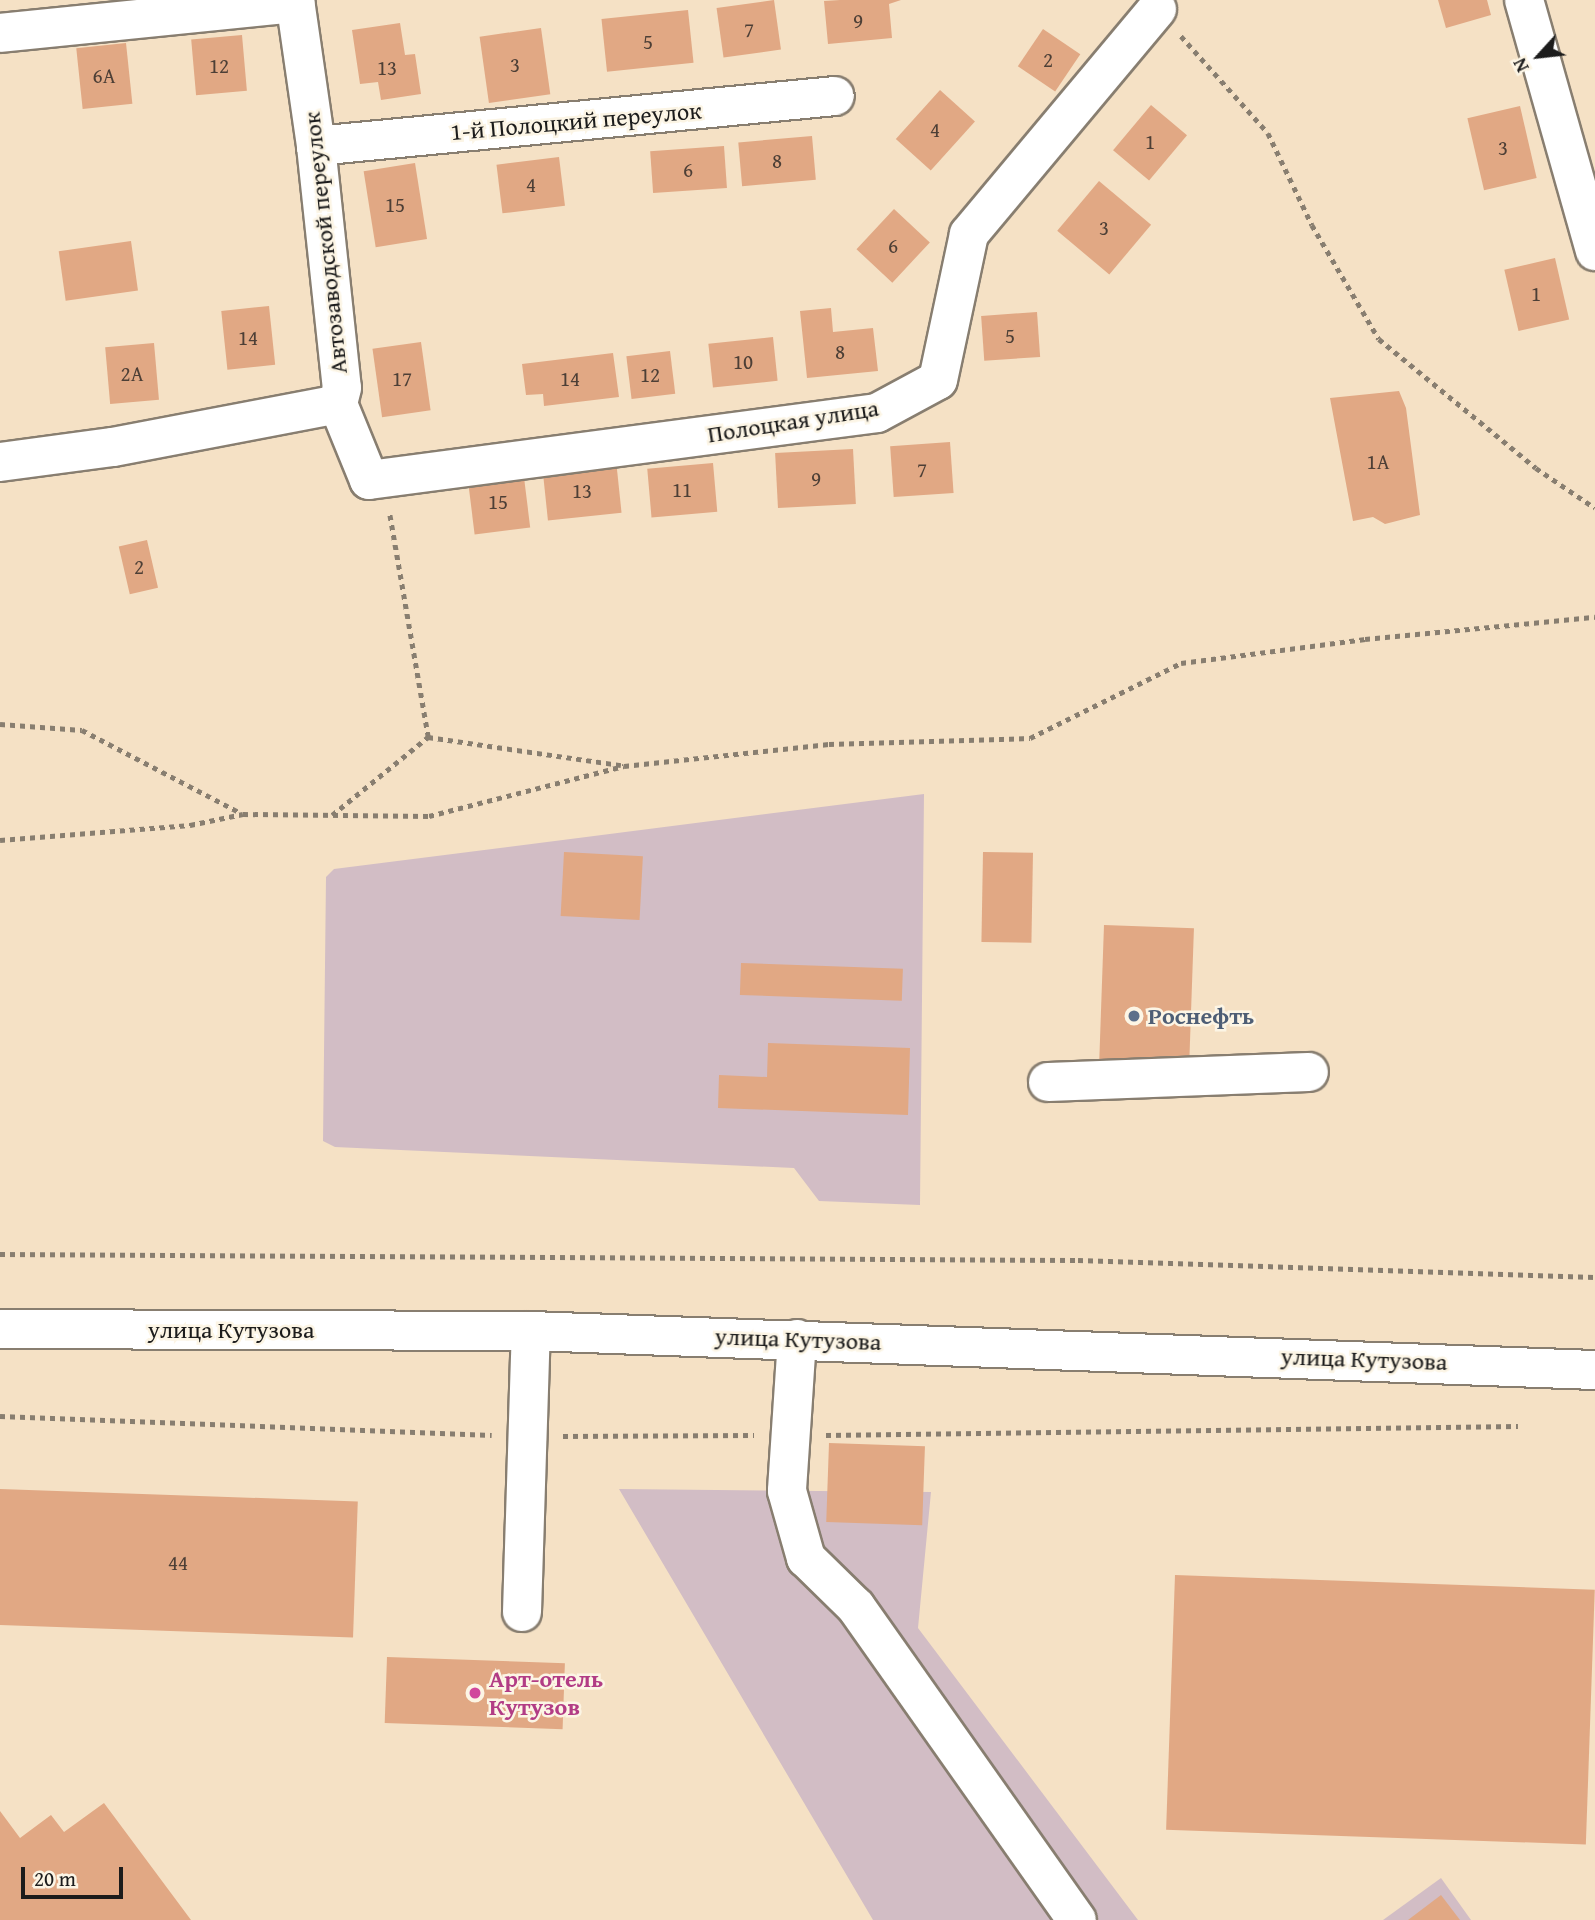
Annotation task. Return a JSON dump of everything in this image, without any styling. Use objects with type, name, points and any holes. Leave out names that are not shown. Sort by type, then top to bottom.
[{"type":"street","points":[[1524,0],[1595,251]]},
{"type":"street","points":[[0,33],[295,1]]},
{"type":"street","name":"Автозаводской переулок","points":[[295,1],[316,146],[342,388],[338,404],[379,493]]},
{"type":"street","name":"Полоцкая улица","points":[[379,493],[877,413],[938,380],[969,234],[1157,9]]},
{"type":"street","name":"1-й Полоцкий переулок","points":[[316,146],[835,96]]},
{"type":"street","points":[[0,462],[113,447],[338,404]]},
{"type":"street","points":[[1048,1082],[1309,1072]]},
{"type":"street","name":"улица Кутузова","points":[[0,1329],[531,1331],[1595,1370]]},
{"type":"street","points":[[522,1612],[531,1331]]},
{"type":"street","points":[[797,1339],[787,1491],[806,1558],[856,1607],[1077,1920]]},
{"type":"path","points":[[1157,9],[1268,133],[1312,225],[1380,339],[1536,468],[1595,508]]},
{"type":"path","points":[[379,493],[428,737]]},
{"type":"path","points":[[0,840],[190,825],[243,814],[429,816],[624,766],[829,744],[1030,738],[1181,663],[1365,639],[1595,617]]},
{"type":"path","points":[[0,724],[82,730],[243,814]]},
{"type":"path","points":[[332,815],[428,737],[624,766]]},
{"type":"path","points":[[0,1254],[1077,1260],[1595,1277]]},
{"type":"shaded area","points":[[924,794],[920,1205],[819,1201],[794,1168],[335,1147],[323,1141],[326,877],[334,869]]},
{"type":"shaded area","points":[[619,1489],[931,1492],[918,1628],[1138,1920],[873,1920]]},
{"type":"shaded area","points":[[1441,1878],[1471,1920],[1383,1920]]},
{"type":"building","points":[[774,0],[781,50],[724,58],[717,8]]},
{"type":"building","points":[[901,0],[889,4],[892,38],[828,44],[824,1]]},
{"type":"building","points":[[1438,0],[1487,0],[1491,15],[1446,28]]},
{"type":"building","points":[[688,10],[694,63],[607,72],[601,19]]},
{"type":"building","points":[[400,23],[405,55],[415,54],[421,94],[381,100],[378,82],[360,84],[352,30]]},
{"type":"building","points":[[541,28],[550,94],[489,103],[480,37]]},
{"type":"building","points":[[1043,29],[1080,54],[1055,91],[1018,66]]},
{"type":"building","points":[[242,35],[247,91],[196,95],[191,39]]},
{"type":"building","points":[[126,43],[132,104],[83,109],[76,48]]},
{"type":"building","points":[[940,90],[975,121],[931,170],[896,139]]},
{"type":"building","points":[[1151,105],[1187,135],[1149,180],[1113,150]]},
{"type":"building","points":[[1520,106],[1537,178],[1484,190],[1467,118]]},
{"type":"building","points":[[812,136],[816,180],[742,186],[738,142]]},
{"type":"building","points":[[724,146],[727,188],[653,193],[650,151]]},
{"type":"building","points":[[559,157],[565,206],[502,213],[496,165]]},
{"type":"building","points":[[415,163],[427,239],[376,247],[364,171]]},
{"type":"building","points":[[1099,181],[1151,225],[1109,275],[1057,231]]},
{"type":"building","points":[[894,209],[930,242],[892,283],[856,249]]},
{"type":"building","points":[[131,241],[138,291],[66,301],[59,251]]},
{"type":"building","points":[[1555,258],[1569,319],[1519,331],[1504,270]]},
{"type":"building","points":[[269,306],[275,365],[227,370],[221,311]]},
{"type":"building","points":[[831,308],[833,332],[873,328],[878,371],[807,378],[800,311]]},
{"type":"building","points":[[1037,312],[1040,357],[984,361],[981,316]]},
{"type":"building","points":[[773,337],[778,381],[713,388],[708,344]]},
{"type":"building","points":[[421,342],[431,410],[382,417],[372,349]]},
{"type":"building","points":[[154,343],[159,400],[110,404],[105,347]]},
{"type":"building","points":[[670,351],[675,394],[632,399],[626,356]]},
{"type":"building","points":[[613,353],[619,397],[544,406],[543,394],[526,395],[522,364]]},
{"type":"building","points":[[1399,391],[1406,408],[1420,515],[1385,524],[1373,517],[1353,521],[1330,398]]},
{"type":"building","points":[[950,442],[954,493],[894,497],[890,446]]},
{"type":"building","points":[[853,449],[856,504],[778,508],[775,453]]},
{"type":"building","points":[[616,460],[622,513],[548,520],[542,468]]},
{"type":"building","points":[[713,463],[717,512],[652,518],[647,469]]},
{"type":"building","points":[[523,469],[530,528],[475,534],[467,476]]},
{"type":"building","points":[[147,540],[158,588],[130,594],[119,547]]},
{"type":"building","points":[[564,852],[643,856],[640,920],[561,916]]},
{"type":"building","points":[[983,852],[1033,853],[1031,943],[981,942]]},
{"type":"building","points":[[1104,925],[1194,928],[1188,1086],[1098,1083]]},
{"type":"building","points":[[741,963],[903,969],[902,1001],[740,995]]},
{"type":"building","points":[[768,1043],[910,1048],[908,1115],[718,1108],[719,1075],[767,1077]]},
{"type":"building","points":[[829,1443],[925,1446],[922,1525],[826,1522]]},
{"type":"building","points":[[0,1489],[358,1501],[353,1637],[0,1625]]},
{"type":"building","points":[[1175,1575],[1595,1590],[1586,1845],[1166,1830]]},
{"type":"building","name":"Арт-отель Кутузов","points":[[387,1657],[565,1663],[563,1729],[385,1723]]},
{"type":"building","points":[[104,1803],[191,1920],[0,1920],[0,1811],[20,1838],[51,1815],[64,1832]]},
{"type":"building","points":[[1441,1895],[1460,1920],[1408,1920]]},
{"type":"place","name":"Роснефть","points":[[1134,1016]]},
{"type":"place","name":"Арт-отель Кутузов","points":[[475,1693]]}]
